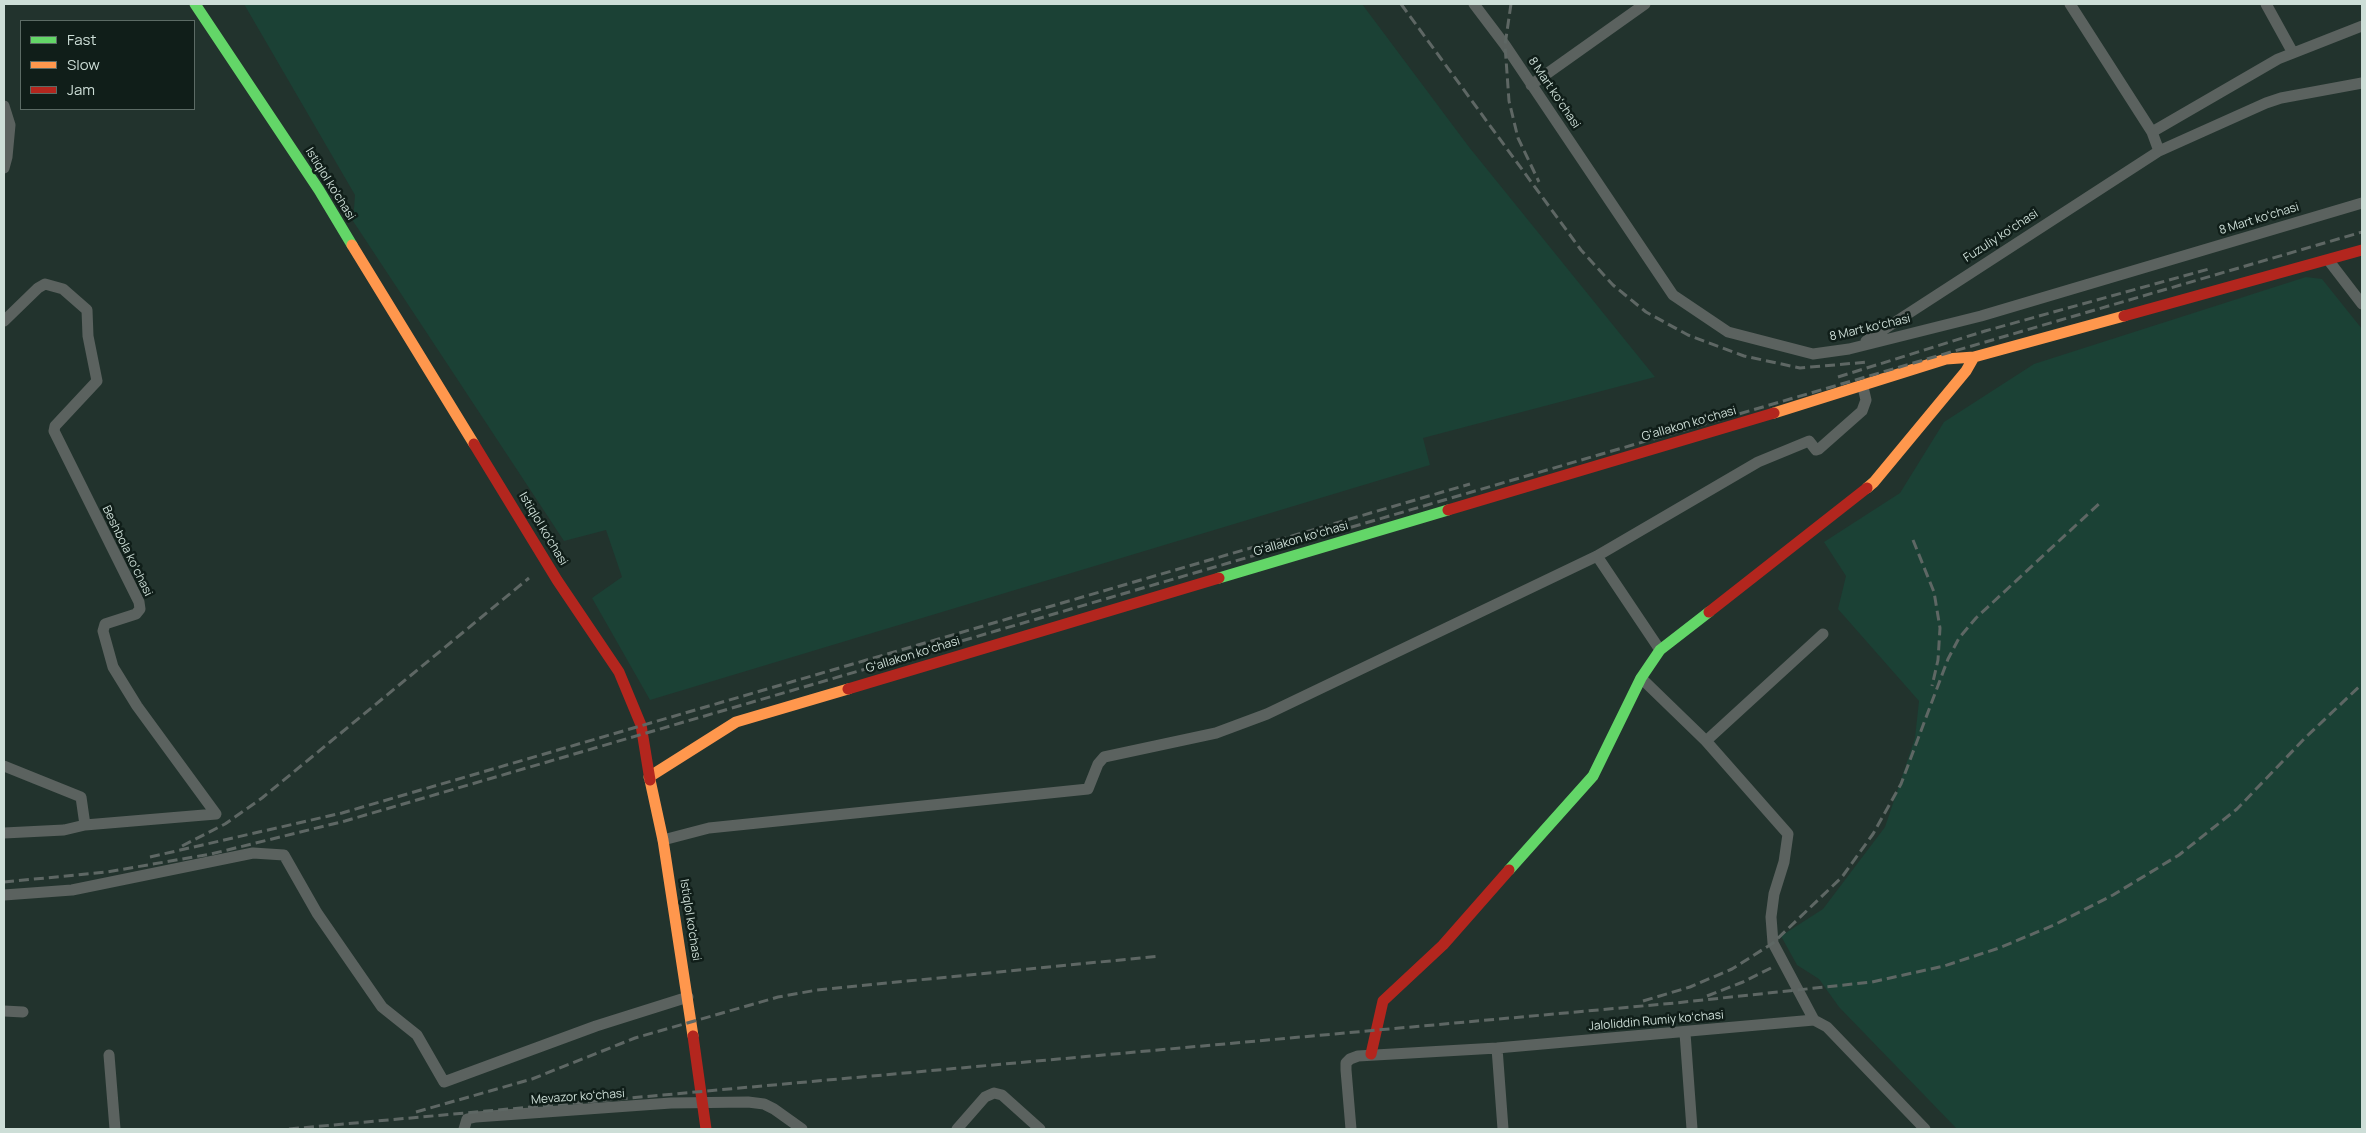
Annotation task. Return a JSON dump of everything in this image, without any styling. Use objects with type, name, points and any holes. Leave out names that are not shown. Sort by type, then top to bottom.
[{"type":"street","name":"Istiqlol ko'chasi","points":[[195,4],[319,190],[557,580],[618,672],[641,726],[649,777],[663,840],[688,996],[706,1129]]},
{"type":"street","name":"8 Mart koʻchasi","points":[[1474,4],[1505,45],[1673,295],[1728,332],[1813,354],[1858,346],[1982,316],[2362,203]]},
{"type":"street","points":[[1532,86],[1645,4]]},
{"type":"street","points":[[2070,4],[2152,132],[2159,151]]},
{"type":"street","points":[[2266,4],[2293,53]]},
{"type":"street","points":[[2152,132],[2278,59],[2362,26]]},
{"type":"street","name":"Fuzuliy koʻchasi","points":[[1858,346],[2159,151],[2266,103],[2281,98],[2362,83]]},
{"type":"street","points":[[4,106],[10,125],[4,168]]},
{"type":"street","name":"Gʻallakon koʻchasi","points":[[649,777],[736,722],[1863,387],[1946,360],[1974,357],[2329,261],[2362,250]]},
{"type":"street","points":[[2329,261],[2362,304]]},
{"type":"street","name":"Beshbola koʻchasi","points":[[4,321],[38,288],[46,284],[63,289],[87,310],[88,336],[97,381],[56,426],[54,432],[140,609],[136,614],[105,624],[103,631],[114,667],[137,706],[216,814],[85,825],[64,830],[4,833]]},
{"type":"street","points":[[1371,1054],[1383,1001],[1442,945],[1593,776],[1641,678],[1660,650],[1874,482],[1966,371],[1974,357]]},
{"type":"street","points":[[663,840],[709,828],[1088,789],[1098,764],[1104,757],[1216,733],[1267,714],[1597,556],[1758,462],[1808,442],[1816,450],[1822,447],[1862,411],[1866,400],[1863,387]]},
{"type":"street","points":[[1597,556],[1660,650]]},
{"type":"street","points":[[1706,741],[1823,634]]},
{"type":"street","points":[[1641,678],[1706,741],[1788,834],[1784,862],[1774,894],[1771,917],[1773,943],[1814,1020],[1827,1027],[1925,1129]]},
{"type":"street","points":[[4,766],[80,797],[85,825]]},
{"type":"street","points":[[4,894],[72,890],[253,853],[284,855],[317,913],[382,1007],[417,1035],[444,1082],[596,1026],[688,996]]},
{"type":"street","points":[[4,1011],[23,1012]]},
{"type":"street","name":"Jaloliddin Rumiy koʻchasi","points":[[1351,1129],[1346,1063],[1358,1056],[1497,1048],[1685,1033],[1814,1020]]},
{"type":"street","points":[[1685,1033],[1692,1129]]},
{"type":"street","points":[[1497,1048],[1503,1129]]},
{"type":"street","points":[[109,1055],[115,1129]]},
{"type":"street","points":[[957,1129],[985,1097],[994,1093],[1002,1095],[1040,1129]]},
{"type":"street","points":[[703,1104],[748,1102],[764,1104],[802,1129]]},
{"type":"street","name":"Mevazor koʻchasi","points":[[464,1129],[467,1119],[476,1117],[671,1103],[703,1104]]},
{"type":"shaded area","points":[[244,4],[1362,4],[1469,147],[1655,377],[1423,438],[1430,465],[650,700],[592,598],[622,577],[606,530],[564,541],[353,221],[355,195]]},
{"type":"shaded area","points":[[2306,277],[2322,279],[2362,329],[2362,1129],[1957,1129],[1839,1007],[1819,979],[1797,965],[1781,936],[1823,909],[1885,827],[1915,738],[1919,701],[1838,609],[1846,576],[1824,542],[1900,493],[1944,422],[2034,364]]},
{"type":"railway","points":[[1401,4],[1581,250],[1613,285],[1646,312],[1688,335],[1744,356],[1800,368],[1868,362]]},
{"type":"railway","points":[[1511,4],[1505,45],[1509,101],[1518,138],[1539,182]]},
{"type":"railway","points":[[4,882],[107,872],[211,854],[345,821],[2362,232]]},
{"type":"railway","points":[[1838,377],[1985,331],[2209,269]]},
{"type":"railway","points":[[150,857],[342,813],[1470,484]]},
{"type":"railway","points":[[1643,1001],[1690,987],[1732,969],[1773,943],[1842,877],[1873,834],[1901,784],[1948,659],[1959,638],[1976,618],[2102,501]]},
{"type":"railway","points":[[1913,540],[1934,592],[1940,628],[1938,660],[1932,686]]},
{"type":"railway","points":[[182,846],[225,824],[262,798],[529,578]]},
{"type":"railway","points":[[289,1129],[1675,1003],[1872,982],[1944,966],[1999,948],[2054,925],[2113,895],[2179,855],[2237,809],[2305,738],[2362,684]]},
{"type":"railway","points":[[416,1112],[532,1079],[635,1038],[778,997],[817,990],[1160,956]]},
{"type":"railway","points":[[1707,996],[1743,982],[1771,968]]},
{"type":"traffic: fast","points":[[195,4],[319,190],[352,245]]},
{"type":"traffic: fast","points":[[1219,578],[1448,510]]},
{"type":"traffic: fast","points":[[1509,870],[1593,776],[1641,678],[1660,650],[1709,612]]},
{"type":"traffic: slow","points":[[352,245],[474,444]]},
{"type":"traffic: slow","points":[[1774,413],[1946,359],[1974,357],[2124,316]]},
{"type":"traffic: slow","points":[[1867,488],[1966,371],[1974,357]]},
{"type":"traffic: slow","points":[[649,777],[736,722],[848,689]]},
{"type":"traffic: slow","points":[[650,780],[663,840],[693,1036]]},
{"type":"traffic: jam","points":[[2124,316],[2362,250]]},
{"type":"traffic: jam","points":[[1448,510],[1774,413]]},
{"type":"traffic: jam","points":[[474,444],[557,580],[619,672],[641,725],[650,780]]},
{"type":"traffic: jam","points":[[1709,612],[1867,488]]},
{"type":"traffic: jam","points":[[848,689],[1219,578]]},
{"type":"traffic: jam","points":[[1371,1054],[1383,1001],[1443,945],[1509,870]]},
{"type":"traffic: jam","points":[[693,1036],[706,1129]]}]
